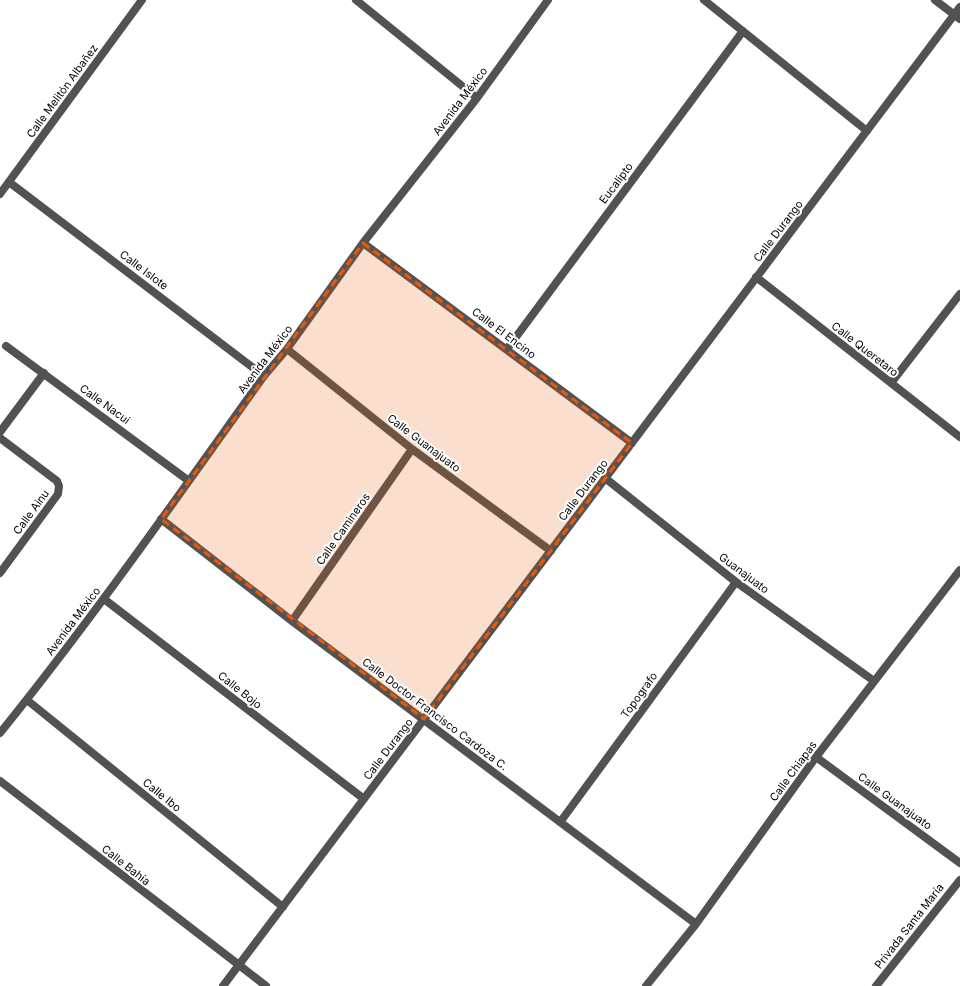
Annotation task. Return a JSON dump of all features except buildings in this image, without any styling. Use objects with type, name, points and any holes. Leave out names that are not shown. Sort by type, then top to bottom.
[{"type":"street","name":"Calle Melitón Albañez","points":[[0,194],[142,0]]},
{"type":"street","points":[[356,0],[477,98]]},
{"type":"street","name":"Avenida México","points":[[1,731],[27,700],[104,599],[264,376],[287,349],[363,243],[477,98],[548,0]]},
{"type":"street","points":[[704,0],[867,131]]},
{"type":"street","points":[[935,0],[957,17]]},
{"type":"street","name":"Calle Durango","points":[[223,986],[756,277],[867,131],[957,17],[960,7]]},
{"type":"street","name":"Eucalipto","points":[[507,349],[743,31]]},
{"type":"street","name":"Calle Islote","points":[[9,182],[264,376]]},
{"type":"street","name":"Calle El Encino","points":[[363,243],[632,443]]},
{"type":"street","name":"Calle Queretaro","points":[[756,277],[960,437]]},
{"type":"street","points":[[890,383],[960,294]]},
{"type":"street","name":"Calle Nacui","points":[[6,346],[189,480]]},
{"type":"street","name":"Calle Guanajuato","points":[[287,349],[412,449],[550,551]]},
{"type":"street","points":[[0,432],[44,373]]},
{"type":"street","name":"Calle Ainu","points":[[0,438],[57,482],[59,489],[58,494],[0,573]]},
{"type":"street","name":"Calle Camineros","points":[[292,620],[412,449]]},
{"type":"street","name":"Guanajuato","points":[[605,478],[736,582],[874,681]]},
{"type":"street","name":"Calle Doctor Francisco Cardoza C.","points":[[161,519],[292,620],[696,924]]},
{"type":"street","name":"Calle Chiapas","points":[[646,986],[696,924],[816,757],[960,570]]},
{"type":"street","name":"Topografo","points":[[561,822],[736,582]]},
{"type":"street","name":"Calle Bojo","points":[[104,599],[364,799]]},
{"type":"street","name":"Calle Ibo","points":[[27,700],[283,907]]},
{"type":"street","name":"Calle Guanajuato","points":[[816,757],[960,863]]},
{"type":"street","name":"Calle Bahía","points":[[0,782],[266,986]]},
{"type":"street","name":"Privada Santa María","points":[[876,986],[960,880]]},
{"type":"highlighted area","points":[[363,243],[632,443],[424,719],[161,519]]}]
